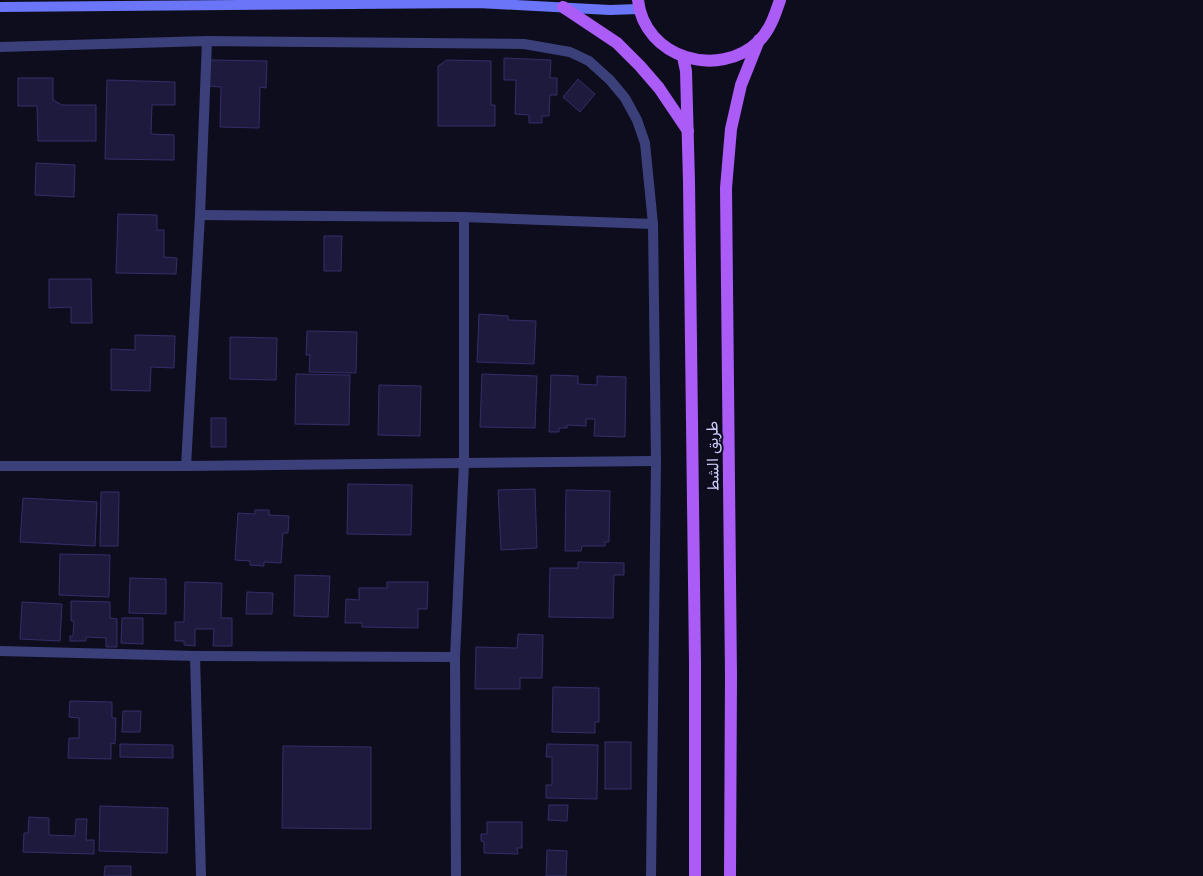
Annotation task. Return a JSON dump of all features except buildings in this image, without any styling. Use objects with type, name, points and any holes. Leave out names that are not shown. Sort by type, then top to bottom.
[{"type":"main road","points":[[0,7],[468,3],[610,10],[639,5],[646,25],[668,49],[683,57],[703,61],[724,60],[743,53],[759,40],[773,21],[780,0]]},
{"type":"main road","points":[[562,7],[617,43],[659,88],[688,131]]},
{"type":"main road","name":"طريق الشط","points":[[730,876],[731,676],[726,188],[731,129],[741,85],[759,40]]},
{"type":"main road","name":"طريق الشط","points":[[683,57],[686,72],[688,131],[695,662],[695,876]]},
{"type":"street","points":[[0,47],[207,41],[524,44],[570,52],[589,61],[610,80],[625,98],[637,120],[645,143],[654,224],[656,461],[651,876]]},
{"type":"street","points":[[186,466],[200,215],[207,41]]},
{"type":"street","points":[[200,215],[464,217],[654,224]]},
{"type":"street","points":[[456,876],[455,657],[464,463],[464,217]]},
{"type":"street","points":[[0,466],[656,461]]},
{"type":"street","points":[[0,651],[195,656],[455,657]]},
{"type":"street","points":[[195,656],[201,876]]}]
